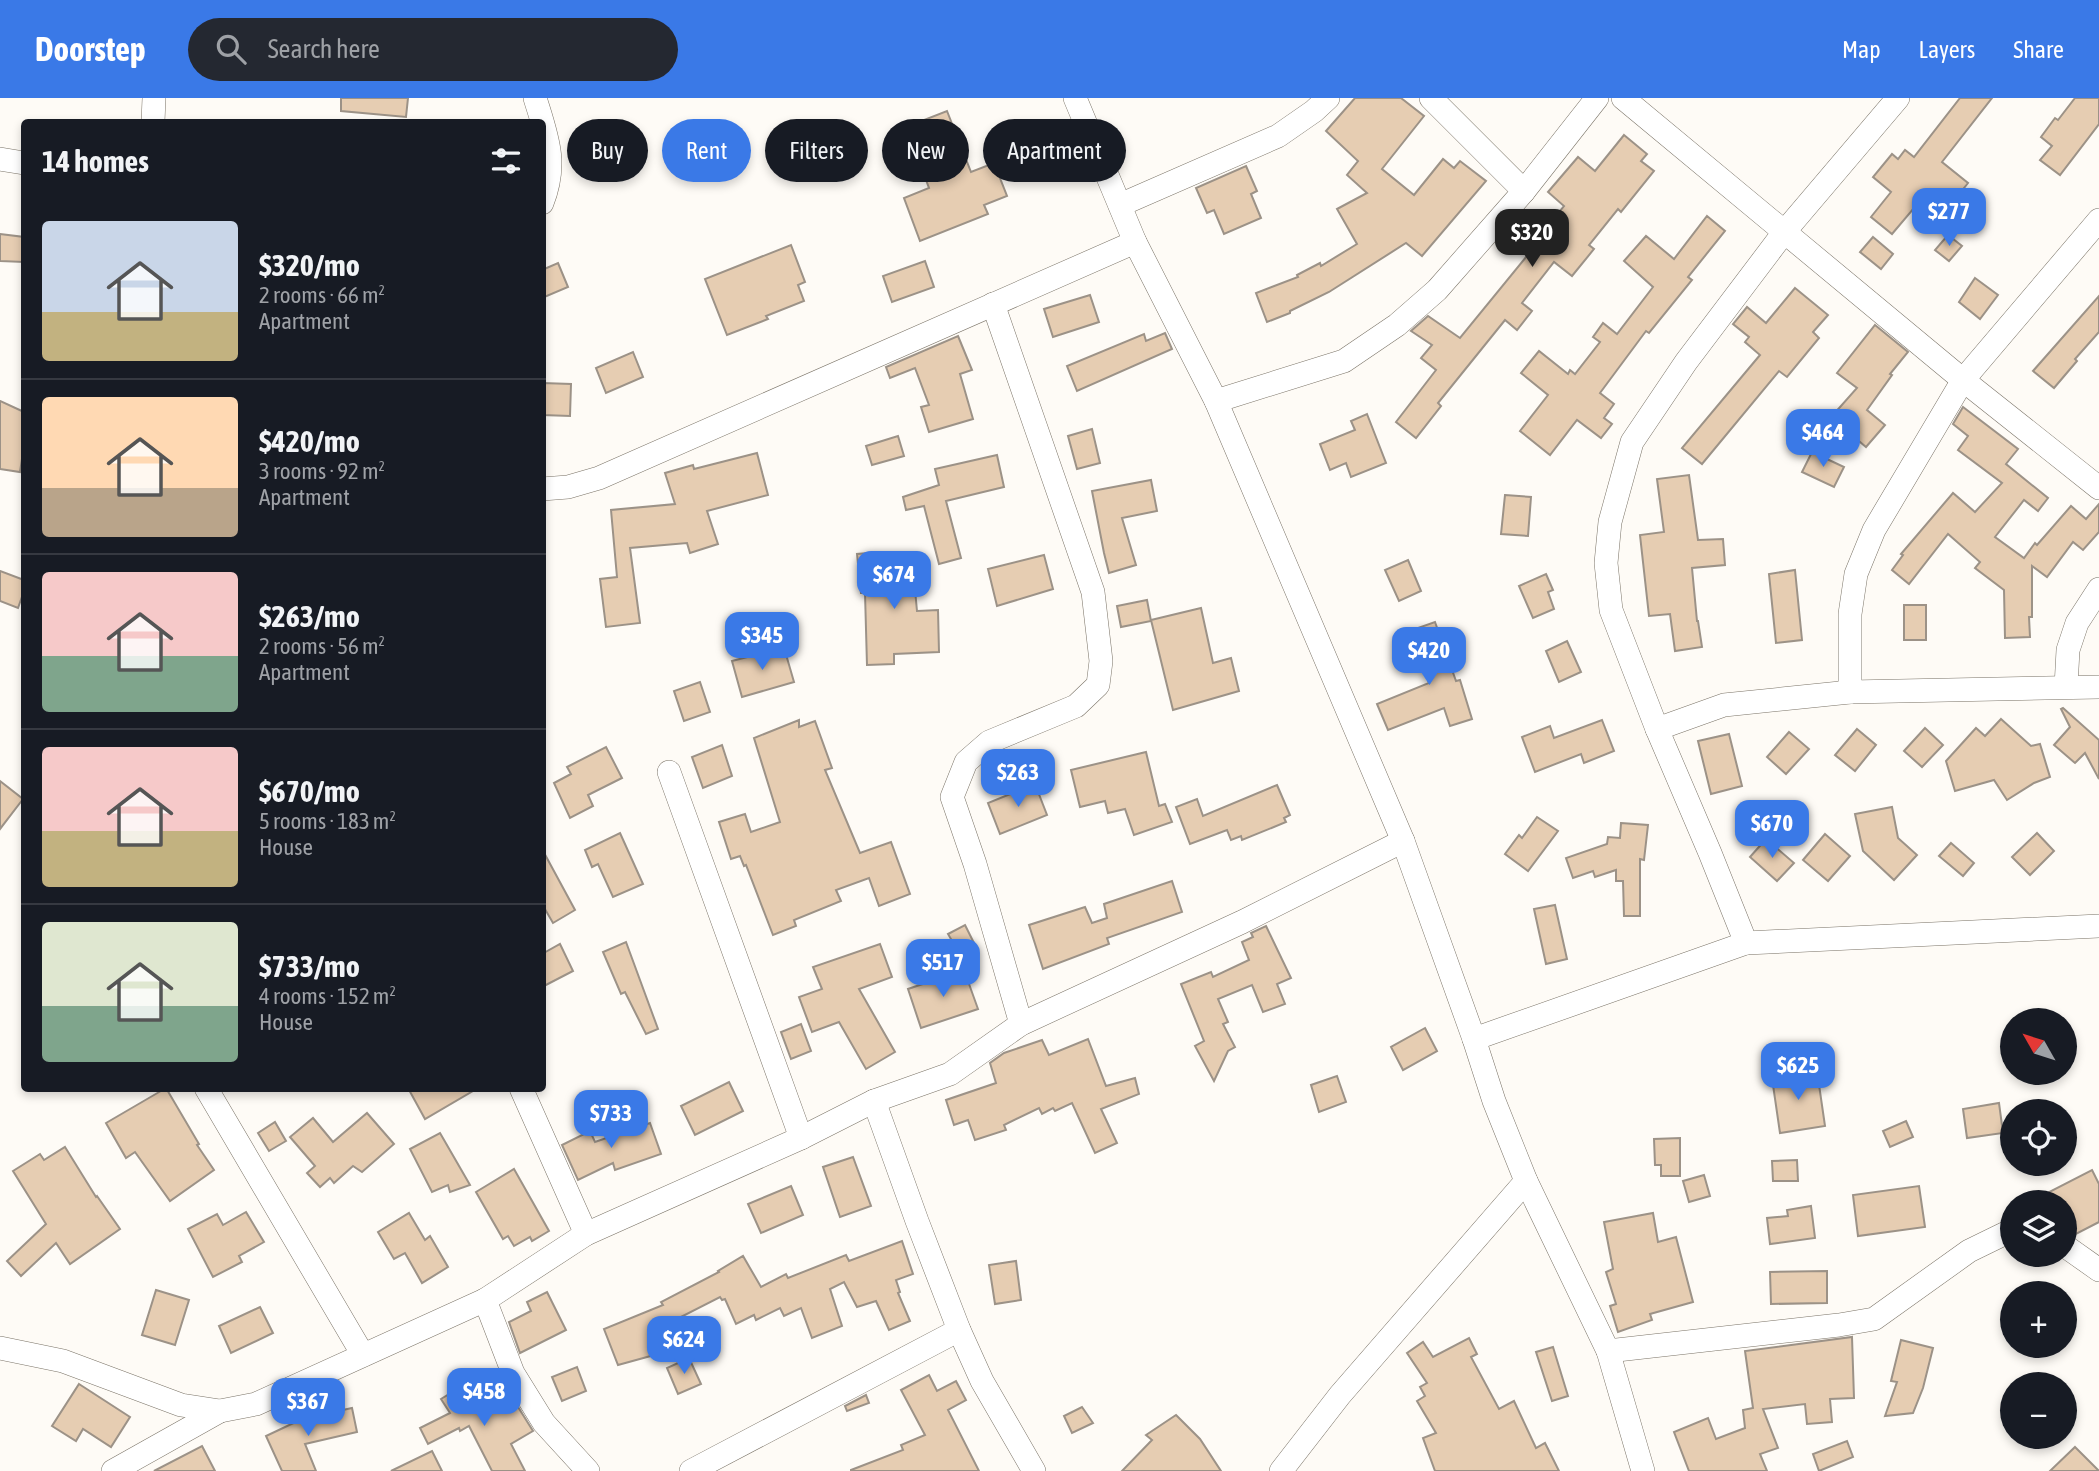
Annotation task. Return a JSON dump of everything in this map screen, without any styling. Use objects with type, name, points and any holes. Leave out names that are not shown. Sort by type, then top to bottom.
[{"type":"street","points":[[153,119],[154,98]]},
{"type":"street","points":[[535,98],[542,119]]},
{"type":"street","points":[[1075,98],[1135,242],[1216,401],[1403,841],[1475,1039],[1494,1101],[1526,1181],[1608,1351],[1643,1471]]},
{"type":"street","points":[[1120,205],[1278,136],[1328,98]]},
{"type":"street","points":[[1431,98],[1524,191]]},
{"type":"street","points":[[1216,401],[1345,361],[1397,325],[1437,290],[1524,191],[1597,98]]},
{"type":"street","points":[[1623,98],[1963,380],[2099,488]]},
{"type":"street","points":[[1746,943],[1657,729],[1612,610],[1606,563],[1610,522],[1632,442],[1686,362],[1785,232],[1898,98]]},
{"type":"street","points":[[546,133],[550,146],[550,184],[546,194]]},
{"type":"street","points":[[0,159],[21,162]]},
{"type":"street","points":[[1850,692],[1850,614],[1856,574],[1874,530],[1963,380],[2099,220]]},
{"type":"street","points":[[546,489],[568,487],[599,478],[1135,242]]},
{"type":"street","points":[[993,304],[1093,592],[1101,661],[1098,685],[1076,706],[989,742],[966,762],[952,797],[975,864],[1021,1024]]},
{"type":"street","points":[[2066,687],[2068,650],[2077,623],[2099,589]]},
{"type":"street","points":[[1657,729],[1724,705],[1850,692],[2099,687]]},
{"type":"street","points":[[669,772],[801,1138]]},
{"type":"street","points":[[113,1471],[220,1411],[256,1404],[485,1300],[586,1234],[801,1138],[874,1101],[950,1074],[1021,1024],[1242,922],[1403,841]]},
{"type":"street","points":[[1475,1039],[1746,943],[2099,926]]},
{"type":"street","points":[[208,1092],[363,1354]]},
{"type":"street","points":[[523,1092],[586,1234]]},
{"type":"street","points":[[874,1101],[959,1330],[982,1381],[1034,1471]]},
{"type":"street","points":[[1281,1471],[1340,1395],[1526,1181]]},
{"type":"street","points":[[1608,1351],[1874,1319],[1969,1251],[2000,1236]]},
{"type":"street","points":[[2077,1254],[2099,1270]]},
{"type":"street","points":[[485,1300],[513,1373],[544,1423],[588,1471]]},
{"type":"street","points":[[691,1471],[959,1330]]},
{"type":"street","points":[[0,1348],[63,1361],[181,1405],[220,1411]]},
{"type":"building","points":[[341,98],[408,98],[406,117],[341,111]]},
{"type":"building","points":[[1355,98],[1401,98],[1424,116],[1382,169],[1414,195],[1443,159],[1454,168],[1460,161],[1486,181],[1422,256],[1406,243],[1329,292],[1267,322],[1256,293],[1298,277],[1297,275],[1320,263],[1321,266],[1357,244],[1337,209],[1367,193],[1347,175],[1358,161],[1326,131]]},
{"type":"building","points":[[1960,98],[1992,98],[1942,162],[1968,183],[1940,218],[1919,202],[1892,234],[1871,217],[1891,192],[1873,177],[1892,154],[1898,159],[1905,150],[1914,157]]},
{"type":"building","points":[[2075,98],[2099,98],[2099,124],[2060,175],[2040,160],[2052,146],[2041,137]]},
{"type":"building","points":[[947,111],[950,119],[926,119]]},
{"type":"building","points":[[1624,135],[1647,154],[1641,161],[1654,171],[1621,212],[1618,209],[1589,245],[1594,249],[1572,276],[1554,262],[1522,303],[1532,311],[1517,330],[1505,320],[1438,403],[1441,406],[1416,438],[1396,422],[1436,370],[1421,358],[1432,345],[1411,331],[1428,316],[1460,338],[1562,213],[1560,211],[1564,206],[1548,192],[1578,157],[1595,171]]},
{"type":"building","points":[[1246,166],[1257,191],[1251,194],[1261,218],[1224,234],[1214,210],[1207,213],[1196,188]]},
{"type":"building","points":[[969,167],[971,172],[983,167],[983,182],[1001,182],[1007,196],[984,205],[988,214],[920,241],[904,198],[929,188],[927,182],[969,182]]},
{"type":"building","points":[[1707,216],[1725,231],[1688,277],[1692,280],[1649,333],[1646,331],[1600,393],[1614,404],[1604,418],[1612,424],[1601,438],[1577,420],[1550,455],[1520,431],[1548,395],[1521,373],[1539,351],[1568,374],[1570,370],[1575,374],[1600,342],[1593,337],[1603,323],[1617,334],[1653,287],[1624,261],[1646,236],[1674,259]]},
{"type":"building","points":[[0,234],[21,237],[21,262],[0,261]]},
{"type":"building","points":[[1948,235],[1962,246],[1949,261],[1935,250]]},
{"type":"building","points":[[1873,237],[1893,254],[1881,269],[1860,252]]},
{"type":"building","points":[[791,245],[805,282],[798,285],[804,301],[727,335],[705,279]]},
{"type":"building","points":[[925,261],[934,287],[892,302],[883,276]]},
{"type":"building","points":[[558,263],[568,287],[546,296],[546,268]]},
{"type":"building","points":[[1975,278],[1998,295],[1980,319],[1959,302]]},
{"type":"building","points":[[1795,288],[1828,315],[1813,332],[1819,338],[1787,377],[1779,371],[1702,464],[1682,448],[1760,355],[1745,342],[1749,337],[1733,324],[1747,307],[1766,323]]},
{"type":"building","points":[[1090,295],[1099,322],[1053,337],[1044,309]]},
{"type":"building","points":[[2099,296],[2099,332],[2054,388],[2033,371]]},
{"type":"building","points":[[1875,325],[1908,352],[1867,410],[1885,425],[1866,447],[1833,415],[1857,388],[1837,373]]},
{"type":"building","points":[[1165,333],[1172,349],[1077,391],[1067,366],[1144,334],[1146,341]]},
{"type":"building","points":[[958,336],[972,370],[960,374],[973,419],[929,432],[921,407],[929,405],[915,368],[890,378],[886,367]]},
{"type":"building","points":[[633,352],[643,377],[606,393],[596,368]]},
{"type":"building","points":[[546,383],[571,384],[570,416],[546,415]]},
{"type":"building","points":[[0,401],[21,411],[21,466],[20,472],[0,469]]},
{"type":"building","points":[[1963,407],[2018,449],[2006,464],[2048,498],[2038,511],[2024,500],[1995,537],[2024,558],[2071,506],[2086,519],[2099,504],[2099,532],[2083,550],[2073,542],[2047,577],[2032,566],[2030,637],[2005,638],[2004,590],[1975,568],[1980,562],[1948,534],[1909,584],[1892,570],[1903,555],[1901,554],[1953,493],[1975,512],[2002,483],[1958,450],[1968,436],[1953,424]]},
{"type":"building","points":[[1367,414],[1386,463],[1351,477],[1346,463],[1330,470],[1320,444],[1355,430],[1351,421]]},
{"type":"building","points":[[1092,429],[1100,463],[1077,469],[1068,436]]},
{"type":"building","points":[[898,436],[904,456],[872,465],[866,446]]},
{"type":"building","points":[[1812,452],[1844,467],[1834,487],[1802,472]]},
{"type":"building","points":[[757,453],[768,495],[707,511],[718,544],[690,553],[687,543],[630,548],[640,623],[606,627],[600,579],[617,577],[611,510],[675,504],[665,473],[693,465],[694,469]]},
{"type":"building","points":[[997,455],[1004,487],[946,501],[961,558],[939,564],[924,506],[906,510],[903,497],[939,485],[935,469]]},
{"type":"building","points":[[1689,475],[1698,540],[1723,539],[1725,565],[1692,568],[1702,647],[1675,651],[1670,614],[1649,616],[1640,535],[1664,532],[1657,479]]},
{"type":"building","points":[[1151,480],[1157,511],[1122,518],[1136,565],[1109,573],[1092,491]]},
{"type":"building","points":[[1505,495],[1531,497],[1528,536],[1501,534]]},
{"type":"building","points":[[881,552],[882,560],[912,557],[917,611],[938,610],[939,652],[894,654],[894,664],[867,665],[865,593],[861,593],[857,554]]},
{"type":"building","points":[[1044,555],[1053,589],[997,606],[988,569]]},
{"type":"building","points":[[1408,560],[1421,591],[1399,601],[1385,570]]},
{"type":"building","points":[[1795,570],[1802,640],[1776,643],[1769,574]]},
{"type":"building","points":[[0,571],[21,579],[21,600],[18,608],[0,601]]},
{"type":"building","points":[[1546,574],[1553,590],[1548,592],[1554,609],[1533,618],[1519,586]]},
{"type":"building","points":[[1147,600],[1151,621],[1121,627],[1117,606]]},
{"type":"building","points":[[1904,605],[1926,605],[1926,640],[1904,640]]},
{"type":"building","points":[[1201,608],[1213,663],[1231,658],[1239,691],[1173,710],[1151,620]]},
{"type":"building","points":[[1435,622],[1456,681],[1460,680],[1472,719],[1450,726],[1444,708],[1388,730],[1377,704],[1429,683],[1412,630]]},
{"type":"building","points":[[1567,641],[1581,672],[1559,682],[1546,651]]},
{"type":"building","points":[[774,650],[775,654],[785,651],[794,682],[742,697],[732,661]]},
{"type":"building","points":[[700,682],[710,712],[684,721],[674,691]]},
{"type":"building","points":[[2061,709],[2099,740],[2099,779],[2085,753],[2075,763],[2054,745],[2070,727]]},
{"type":"building","points":[[2001,719],[2031,746],[2040,744],[2050,777],[2034,783],[2007,800],[1994,780],[1955,791],[1946,761],[1976,728],[1985,736]]},
{"type":"building","points":[[799,720],[799,727],[815,721],[832,768],[825,770],[860,853],[891,842],[910,894],[879,906],[869,878],[836,890],[841,901],[794,920],[796,926],[773,935],[746,865],[744,866],[740,856],[731,859],[719,822],[745,814],[751,832],[780,822],[754,738]]},
{"type":"building","points":[[1602,720],[1614,751],[1584,763],[1581,754],[1535,772],[1522,737],[1550,726],[1554,738]]},
{"type":"building","points":[[1925,728],[1943,745],[1922,767],[1904,751]]},
{"type":"building","points":[[1857,729],[1876,745],[1855,771],[1835,755]]},
{"type":"building","points":[[1789,732],[1809,749],[1786,774],[1767,757]]},
{"type":"building","points":[[1729,734],[1742,786],[1711,794],[1698,741]]},
{"type":"building","points":[[722,745],[732,776],[703,788],[692,757]]},
{"type":"building","points":[[606,747],[622,778],[588,795],[593,806],[570,818],[554,783],[571,774],[567,767]]},
{"type":"building","points":[[1146,752],[1159,806],[1165,804],[1172,822],[1134,835],[1125,809],[1108,813],[1105,801],[1080,807],[1071,770]]},
{"type":"building","points":[[0,781],[21,797],[21,802],[0,829]]},
{"type":"building","points":[[1035,784],[1047,815],[1000,834],[988,803]]},
{"type":"building","points":[[1277,785],[1290,815],[1284,818],[1286,822],[1242,840],[1241,836],[1231,840],[1227,830],[1190,844],[1176,807],[1197,799],[1203,816]]},
{"type":"building","points":[[1892,807],[1898,838],[1917,855],[1894,880],[1863,851],[1855,814]]},
{"type":"building","points":[[1537,817],[1558,831],[1528,871],[1505,854],[1519,835],[1522,838]]},
{"type":"building","points":[[1621,823],[1648,825],[1644,860],[1640,859],[1640,916],[1624,916],[1623,881],[1616,881],[1616,870],[1595,877],[1593,871],[1573,878],[1566,858],[1607,844],[1608,837],[1620,838]]},
{"type":"building","points":[[620,833],[643,884],[613,897],[598,864],[592,867],[585,850]]},
{"type":"building","points":[[2037,833],[2054,851],[2030,875],[2012,857]]},
{"type":"building","points":[[1825,834],[1850,856],[1828,881],[1803,860]]},
{"type":"building","points":[[1766,839],[1794,863],[1777,881],[1750,857]]},
{"type":"building","points":[[1951,843],[1974,863],[1963,876],[1939,856]]},
{"type":"building","points":[[546,856],[575,910],[553,923],[546,911]]},
{"type":"building","points":[[1172,881],[1182,912],[1107,938],[1109,944],[1043,969],[1029,925],[1085,907],[1092,923],[1107,918],[1104,904]]},
{"type":"building","points":[[1555,905],[1567,959],[1546,964],[1534,909]]},
{"type":"building","points":[[965,925],[974,943],[958,951],[948,934]]},
{"type":"building","points":[[1266,926],[1291,978],[1277,984],[1285,1004],[1263,1012],[1252,985],[1218,999],[1228,1022],[1223,1024],[1235,1047],[1228,1051],[1214,1081],[1195,1046],[1204,1041],[1181,984],[1211,972],[1213,977],[1249,960],[1242,942],[1253,937],[1251,933]]},
{"type":"building","points":[[626,942],[658,1029],[646,1034],[625,992],[621,994],[603,952]]},
{"type":"building","points":[[560,944],[573,971],[546,985],[546,952]]},
{"type":"building","points":[[880,944],[892,977],[859,989],[895,1052],[866,1069],[839,1022],[812,1032],[799,997],[822,989],[813,967]]},
{"type":"building","points":[[964,970],[978,1009],[921,1028],[908,989]]},
{"type":"building","points":[[801,1024],[811,1051],[791,1059],[781,1032]]},
{"type":"building","points":[[1425,1028],[1437,1051],[1403,1070],[1391,1047]]},
{"type":"building","points":[[1088,1039],[1106,1086],[1135,1078],[1139,1094],[1101,1109],[1117,1143],[1095,1153],[1072,1103],[1042,1114],[1039,1108],[1004,1125],[1006,1130],[975,1140],[968,1120],[954,1125],[946,1100],[996,1083],[990,1063],[1004,1053],[1042,1040],[1049,1055]]},
{"type":"building","points":[[1817,1071],[1825,1126],[1780,1133],[1772,1078]]},
{"type":"building","points":[[1337,1076],[1346,1102],[1319,1112],[1311,1085]]},
{"type":"building","points":[[729,1082],[743,1111],[695,1135],[681,1106]]},
{"type":"building","points":[[159,1092],[168,1092],[214,1170],[170,1201],[135,1152],[126,1158],[106,1123]]},
{"type":"building","points":[[410,1092],[471,1092],[425,1119]]},
{"type":"building","points":[[1999,1103],[2000,1133],[1967,1138],[1963,1109]]},
{"type":"building","points":[[367,1113],[394,1144],[362,1172],[353,1166],[334,1183],[330,1178],[320,1187],[307,1173],[315,1166],[290,1137],[313,1118],[333,1142]]},
{"type":"building","points":[[1906,1121],[1913,1137],[1890,1147],[1883,1131]]},
{"type":"building","points":[[275,1122],[286,1141],[269,1151],[258,1133]]},
{"type":"building","points":[[650,1123],[661,1154],[615,1170],[613,1163],[578,1180],[562,1145],[590,1131],[595,1142]]},
{"type":"building","points":[[440,1133],[470,1185],[450,1192],[448,1185],[432,1192],[410,1149]]},
{"type":"building","points":[[1680,1138],[1680,1176],[1661,1176],[1661,1165],[1655,1165],[1654,1139]]},
{"type":"building","points":[[65,1147],[96,1197],[120,1229],[70,1264],[56,1243],[21,1276],[7,1261],[46,1224],[13,1171],[40,1154],[44,1160]]},
{"type":"building","points":[[853,1157],[871,1206],[840,1217],[823,1167]]},
{"type":"building","points":[[1797,1160],[1798,1181],[1773,1181],[1772,1161]]},
{"type":"building","points":[[514,1169],[549,1231],[532,1241],[530,1237],[514,1246],[508,1236],[503,1239],[476,1192]]},
{"type":"building","points":[[2092,1170],[2099,1184],[2099,1222],[2077,1233],[2077,1190],[2053,1190]]},
{"type":"building","points":[[1704,1175],[1710,1196],[1689,1202],[1683,1181]]},
{"type":"building","points":[[791,1186],[803,1215],[761,1233],[748,1204]]},
{"type":"building","points":[[1919,1186],[1925,1227],[1858,1236],[1853,1195]]},
{"type":"building","points":[[1811,1206],[1815,1238],[1770,1244],[1767,1218],[1788,1216],[1787,1210]]},
{"type":"building","points":[[246,1212],[264,1242],[239,1256],[242,1262],[213,1277],[188,1229],[217,1214],[223,1225]]},
{"type":"building","points":[[409,1213],[425,1240],[430,1236],[448,1267],[422,1283],[405,1253],[394,1259],[378,1232]]},
{"type":"building","points":[[1653,1213],[1658,1242],[1676,1237],[1693,1302],[1650,1314],[1652,1320],[1618,1332],[1610,1306],[1616,1304],[1606,1272],[1613,1269],[1604,1222]]},
{"type":"building","points":[[902,1241],[913,1274],[896,1280],[900,1292],[898,1293],[910,1321],[889,1330],[876,1301],[857,1307],[844,1282],[830,1289],[842,1326],[812,1338],[801,1308],[784,1316],[780,1308],[756,1320],[754,1315],[736,1324],[725,1299],[720,1297],[667,1324],[676,1349],[618,1365],[604,1329],[663,1305],[661,1302],[719,1272],[743,1256],[761,1287],[786,1274],[788,1278],[846,1255],[849,1261]]},
{"type":"building","points":[[1016,1261],[1021,1300],[995,1304],[989,1265]]},
{"type":"building","points":[[1827,1271],[1827,1303],[1771,1304],[1770,1272]]},
{"type":"building","points":[[156,1290],[189,1300],[175,1345],[142,1335]]},
{"type":"building","points":[[547,1292],[566,1330],[520,1353],[509,1322],[531,1311],[527,1302]]},
{"type":"building","points":[[260,1307],[273,1333],[231,1353],[219,1326]]},
{"type":"building","points":[[1852,1337],[1854,1398],[1830,1399],[1832,1422],[1807,1424],[1805,1404],[1763,1409],[1778,1448],[1760,1454],[1767,1471],[1689,1471],[1674,1432],[1708,1418],[1716,1439],[1745,1428],[1743,1410],[1753,1408],[1745,1351]]},
{"type":"building","points":[[1469,1338],[1477,1354],[1471,1357],[1499,1409],[1514,1401],[1536,1448],[1545,1443],[1559,1471],[1435,1471],[1423,1438],[1436,1433],[1417,1401],[1425,1396],[1420,1387],[1427,1383],[1407,1353],[1423,1342],[1433,1357]]},
{"type":"building","points":[[1901,1340],[1933,1348],[1923,1388],[1913,1413],[1885,1416],[1897,1382],[1891,1381]]},
{"type":"building","points":[[1553,1347],[1568,1396],[1552,1401],[1536,1352]]},
{"type":"building","points":[[689,1358],[701,1384],[678,1394],[667,1368]]},
{"type":"building","points":[[577,1367],[586,1391],[562,1401],[552,1377]]},
{"type":"building","points":[[929,1375],[937,1391],[956,1381],[966,1400],[948,1410],[979,1471],[851,1471],[903,1450],[901,1445],[925,1435],[901,1390]]},
{"type":"building","points":[[79,1384],[130,1417],[111,1447],[83,1429],[76,1441],[52,1426]]},
{"type":"building","points":[[459,1388],[468,1403],[483,1394],[494,1411],[513,1399],[533,1431],[511,1444],[525,1471],[492,1471],[469,1426],[460,1431],[459,1428],[428,1444],[420,1428],[450,1413],[441,1399]]},
{"type":"building","points":[[866,1395],[869,1403],[847,1411],[845,1406]]},
{"type":"building","points":[[1082,1407],[1093,1423],[1072,1433],[1064,1416]]},
{"type":"building","points":[[352,1408],[357,1432],[305,1444],[316,1471],[282,1471],[266,1436],[302,1419]]},
{"type":"building","points":[[1176,1415],[1200,1439],[1221,1471],[1122,1471],[1152,1440],[1146,1435]]},
{"type":"building","points":[[1847,1441],[1853,1457],[1819,1471],[1813,1454]]},
{"type":"building","points":[[202,1446],[215,1471],[154,1471]]},
{"type":"building","points":[[2073,1449],[2077,1449],[2099,1471],[2050,1471]]},
{"type":"building","points":[[432,1451],[442,1471],[391,1471]]}]
